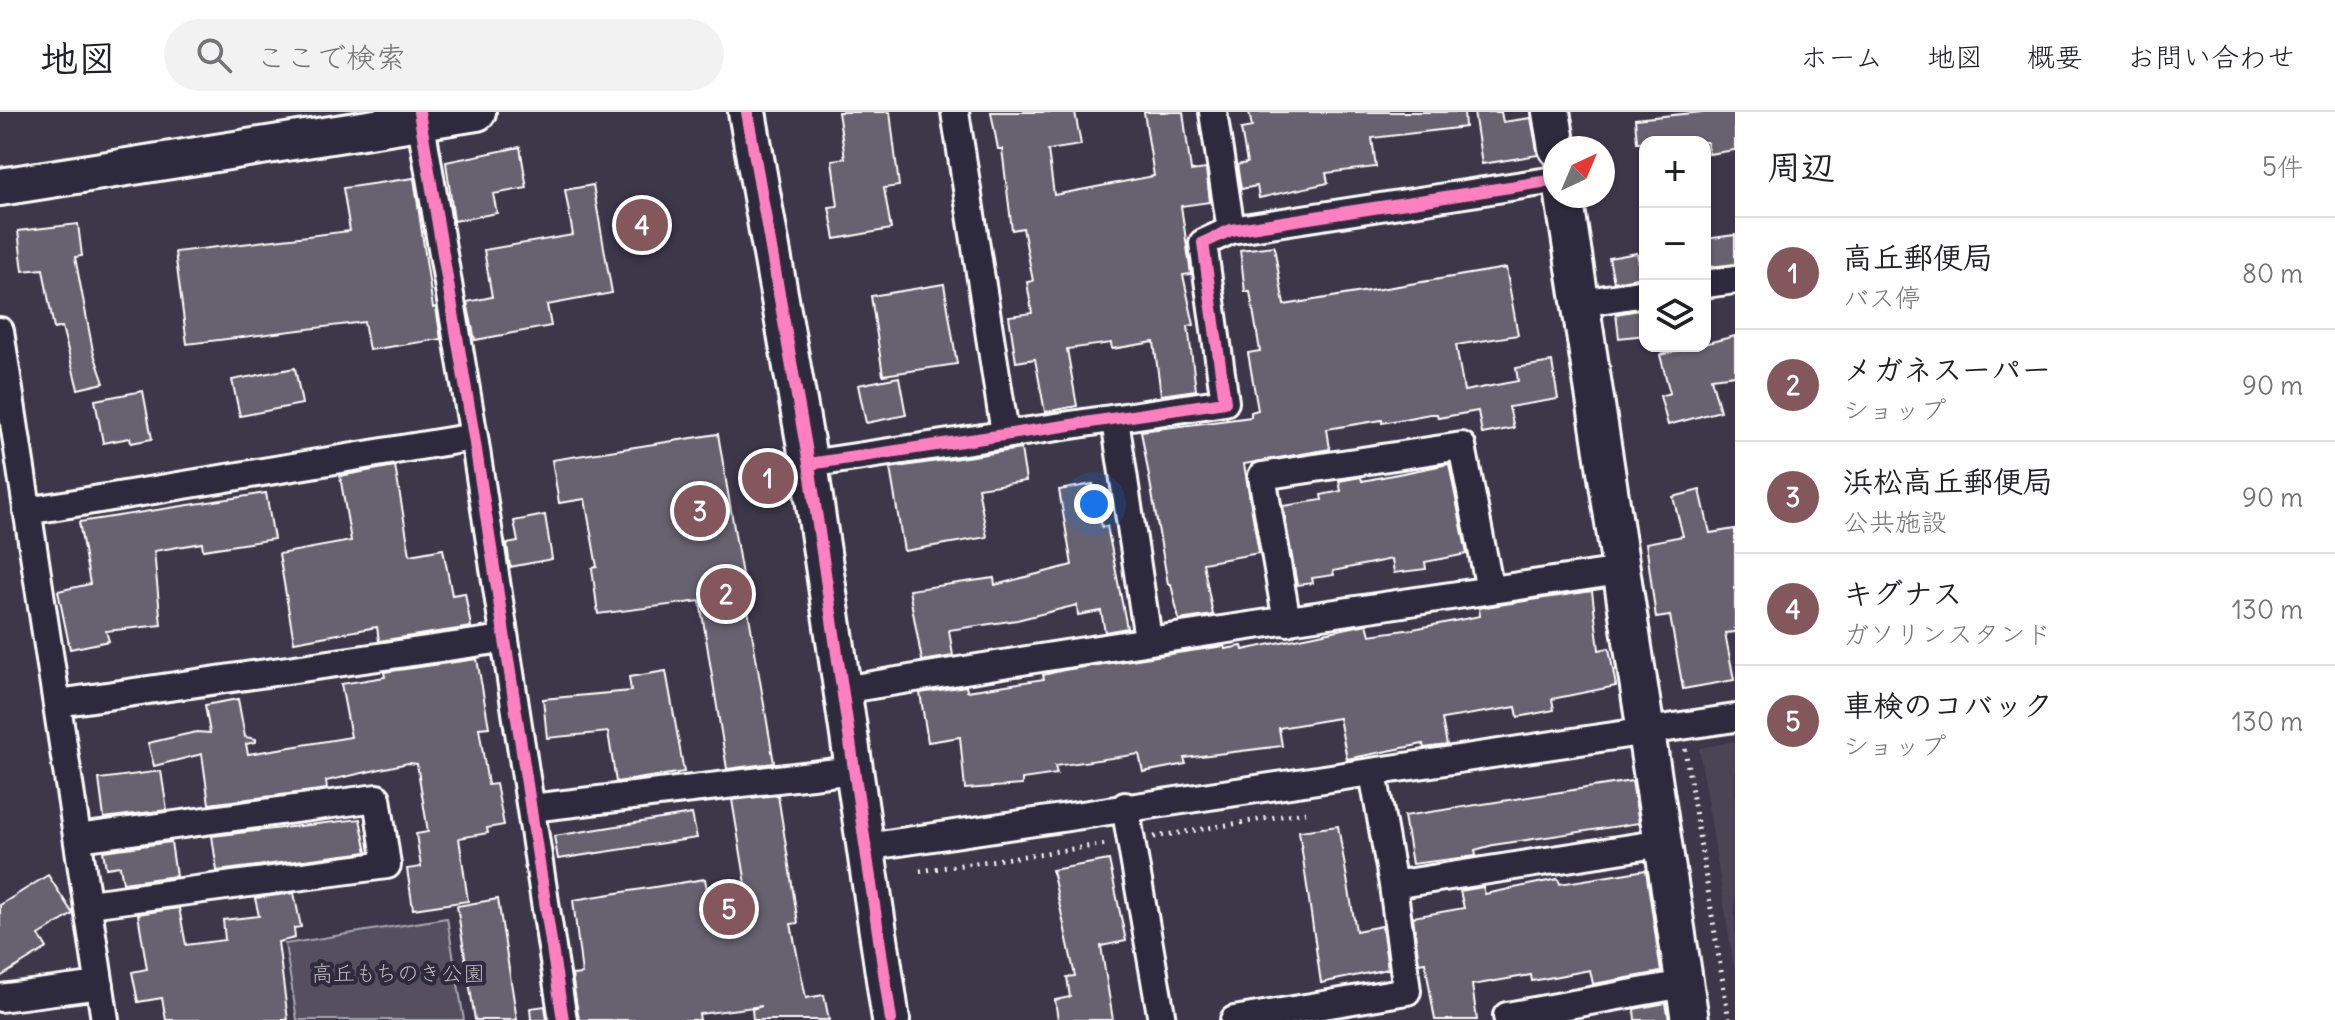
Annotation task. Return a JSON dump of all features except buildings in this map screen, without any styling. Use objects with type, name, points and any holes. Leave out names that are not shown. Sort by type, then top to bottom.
[{"type":"street","points":[[0,187],[419,116],[477,112]]},
{"type":"street","points":[[747,112],[809,464],[891,1020]]},
{"type":"street","points":[[955,112],[1005,433]]},
{"type":"street","points":[[1213,112],[1231,230]]},
{"type":"street","points":[[1551,112],[1555,136]]},
{"type":"street","points":[[419,116],[474,437],[563,1020]]},
{"type":"street","points":[[809,464],[1225,402],[1203,243],[1231,230],[1543,182]]},
{"type":"street","points":[[1566,208],[1690,1020]]},
{"type":"street","points":[[1711,283],[1735,280]]},
{"type":"street","points":[[1580,303],[1639,294]]},
{"type":"street","points":[[0,331],[105,1020]]},
{"type":"street","points":[[1115,420],[1148,639]]},
{"type":"street","points":[[27,511],[474,437]]},
{"type":"street","points":[[1287,622],[1262,476],[1462,446],[1490,590]]},
{"type":"street","points":[[842,690],[1148,639],[1287,622],[1621,571]]},
{"type":"street","points":[[58,703],[503,639]]},
{"type":"street","points":[[866,847],[1125,806],[1373,773],[1735,718]]},
{"type":"street","points":[[531,808],[854,770]]},
{"type":"street","points":[[1234,1020],[1407,991],[1393,885],[1373,773]]},
{"type":"street","points":[[78,838],[377,798],[387,865],[89,904]]},
{"type":"street","points":[[1125,806],[1162,1020]]},
{"type":"street","points":[[1393,885],[1663,843]]},
{"type":"street","points":[[1508,1020],[1507,1016],[1684,984]]},
{"type":"street","points":[[0,998],[100,985]]},
{"type":"path","points":[[1681,726],[1729,1020]]},
{"type":"path","points":[[1147,838],[1310,811]]},
{"type":"path","points":[[920,871],[1108,844]]},
{"type":"shaded area","points":[[1735,741],[1735,974],[1699,748]]},
{"type":"green space","name":"高丘もちのき公園","points":[[447,918],[464,1020],[297,1020],[285,944]]},
{"type":"cycle path","points":[[419,112],[474,437],[563,1020]]},
{"type":"cycle path","points":[[747,112],[809,464],[891,1020]]},
{"type":"cycle path","points":[[809,464],[1225,402],[1203,243],[1231,230],[1543,182]]},
{"type":"place","name":"キグナス","points":[[642,225]]},
{"type":"place","name":"高丘郵便局","points":[[768,478]]},
{"type":"place","name":"浜松高丘郵便局","points":[[700,511]]},
{"type":"place","name":"メガネスーパー","points":[[726,594]]},
{"type":"place","name":"車検のコバック","points":[[729,909]]}]
